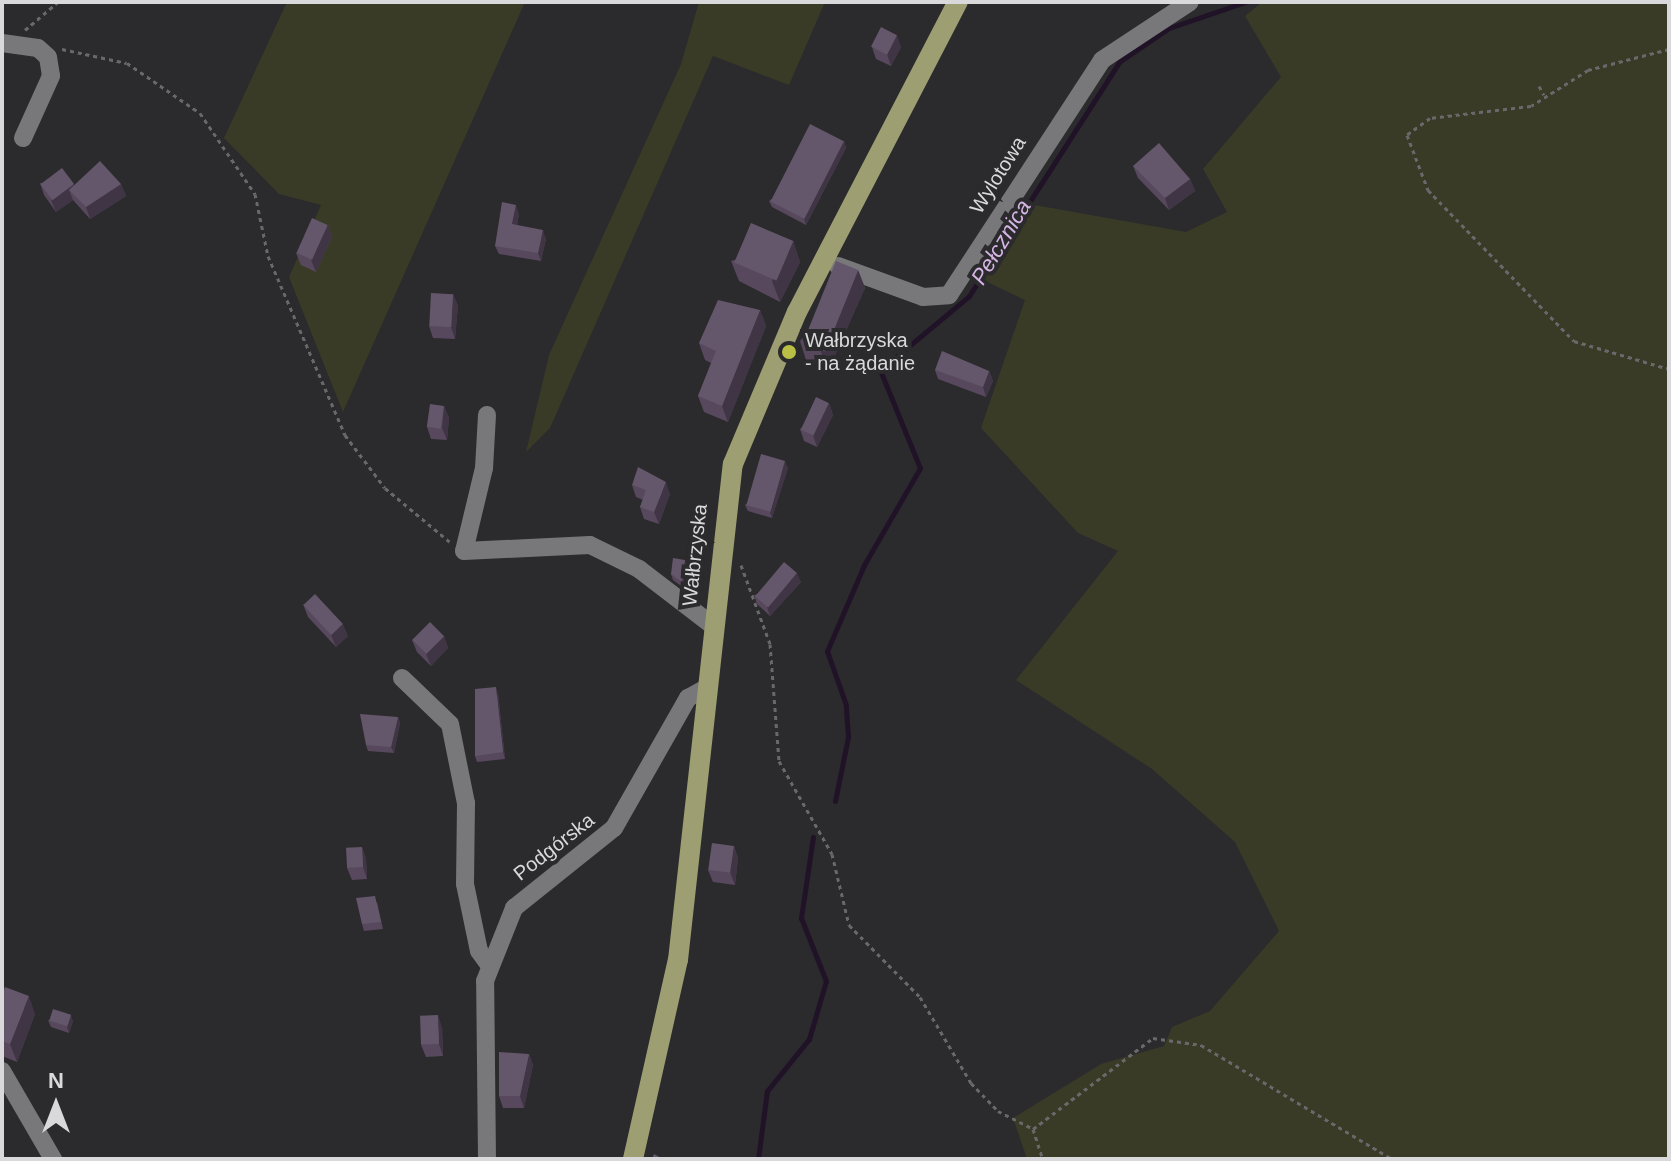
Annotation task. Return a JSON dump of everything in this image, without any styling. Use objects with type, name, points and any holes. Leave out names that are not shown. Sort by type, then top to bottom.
[{"type":"main road","name":"Wałbrzyska","points":[[633,1159],[678,960],[712,625],[733,464],[824,260],[958,2]]},
{"type":"street","name":"Wylotowa","points":[[824,260],[923,297],[949,295],[1102,60],[1190,2]]},
{"type":"street","points":[[6,43],[38,48],[51,76],[23,138]]},
{"type":"street","points":[[487,415],[484,468],[464,551],[590,545],[639,569],[712,625]]},
{"type":"street","points":[[402,678],[450,724],[466,803],[465,884],[479,951],[489,965]]},
{"type":"street","name":"Podgórska","points":[[487,1159],[489,965],[514,908],[614,828],[688,698],[706,688]]},
{"type":"street","points":[[2,1071],[53,1159]]},
{"type":"path","points":[[6,43],[58,2]]},
{"type":"path","points":[[38,48],[127,63],[200,113],[255,194],[268,256],[345,435],[385,488],[464,551]]},
{"type":"path","points":[[1669,49],[1588,70],[1531,106],[1430,118],[1407,135],[1428,190],[1574,341],[1669,369]]},
{"type":"path","points":[[1539,86],[1544,95]]},
{"type":"path","points":[[738,550],[752,611],[770,644],[779,761],[832,854],[849,925],[920,997],[971,1083],[998,1111],[1033,1129],[1043,1159]]},
{"type":"path","points":[[1033,1129],[1153,1038],[1201,1045],[1392,1159]]},
{"type":"green space","points":[[287,2],[525,2],[343,412],[289,277],[321,205],[279,194],[224,138]]},
{"type":"green space","points":[[699,2],[825,2],[789,85],[713,56],[550,428],[526,452],[549,355],[681,64]]},
{"type":"green space","points":[[1262,2],[1669,2],[1669,1159],[1027,1159],[1013,1118],[1101,1064],[1164,1046],[1172,1027],[1210,1011],[1279,931],[1235,842],[1152,769],[1016,680],[1118,551],[1078,533],[981,428],[1025,300],[977,277],[1001,227],[1029,204],[1186,232],[1227,212],[1203,169],[1281,77],[1245,16]]},
{"type":"building","points":[[881,27],[897,35],[887,55],[871,47]]},
{"type":"building","points":[[810,124],[844,141],[804,219],[771,202]]},
{"type":"building","points":[[1159,143],[1190,179],[1165,198],[1133,166]]},
{"type":"building","points":[[100,161],[121,184],[86,207],[69,190]]},
{"type":"building","points":[[62,168],[74,184],[52,200],[40,184]]},
{"type":"building","points":[[502,202],[516,205],[512,224],[543,230],[538,253],[495,246]]},
{"type":"building","points":[[312,218],[328,225],[312,260],[297,253]]},
{"type":"building","points":[[751,223],[793,241],[777,281],[734,263]]},
{"type":"building","points":[[836,261],[858,270],[825,352],[803,343]]},
{"type":"building","points":[[431,293],[453,294],[451,327],[429,326]]},
{"type":"building","points":[[718,300],[760,310],[722,406],[698,396],[716,351],[699,343]]},
{"type":"building","points":[[942,351],[989,371],[983,387],[935,370]]},
{"type":"building","points":[[816,397],[829,403],[813,436],[801,430]]},
{"type":"building","points":[[430,404],[444,406],[441,429],[427,427]]},
{"type":"building","points":[[761,454],[785,461],[770,512],[746,505]]},
{"type":"building","points":[[638,467],[666,482],[654,512],[640,507],[646,490],[632,485]]},
{"type":"building","points":[[673,558],[685,560],[682,582],[671,574]]},
{"type":"building","points":[[784,562],[797,573],[768,607],[755,596]]},
{"type":"building","points":[[315,594],[343,624],[331,635],[303,605]]},
{"type":"building","points":[[430,622],[444,636],[426,654],[412,640]]},
{"type":"building","points":[[496,687],[503,752],[475,756],[475,689]]},
{"type":"building","points":[[360,714],[398,717],[391,747],[366,745]]},
{"type":"building","points":[[712,843],[734,846],[730,873],[708,870]]},
{"type":"building","points":[[362,847],[363,867],[347,868],[346,848]]},
{"type":"building","points":[[375,896],[381,922],[362,924],[356,898]]},
{"type":"building","points":[[5,987],[29,996],[10,1044],[2,1041],[2,995]]},
{"type":"building","points":[[53,1009],[71,1015],[67,1026],[49,1020]]},
{"type":"building","points":[[438,1015],[439,1044],[421,1045],[420,1016]]},
{"type":"building","points":[[499,1052],[529,1054],[520,1096],[499,1096]]},
{"type":"waterway","name":"Pełcznica","points":[[835,801],[848,737],[846,705],[827,651],[864,565],[920,468],[880,370],[969,296],[1119,62],[1169,28],[1245,2]]},
{"type":"waterway","name":"Pełcznica","points":[[758,1159],[767,1091],[809,1039],[826,981],[801,918],[813,837]]},
{"type":"place","name":"Wałbrzyska - na żądanie","points":[[789,352]]}]
